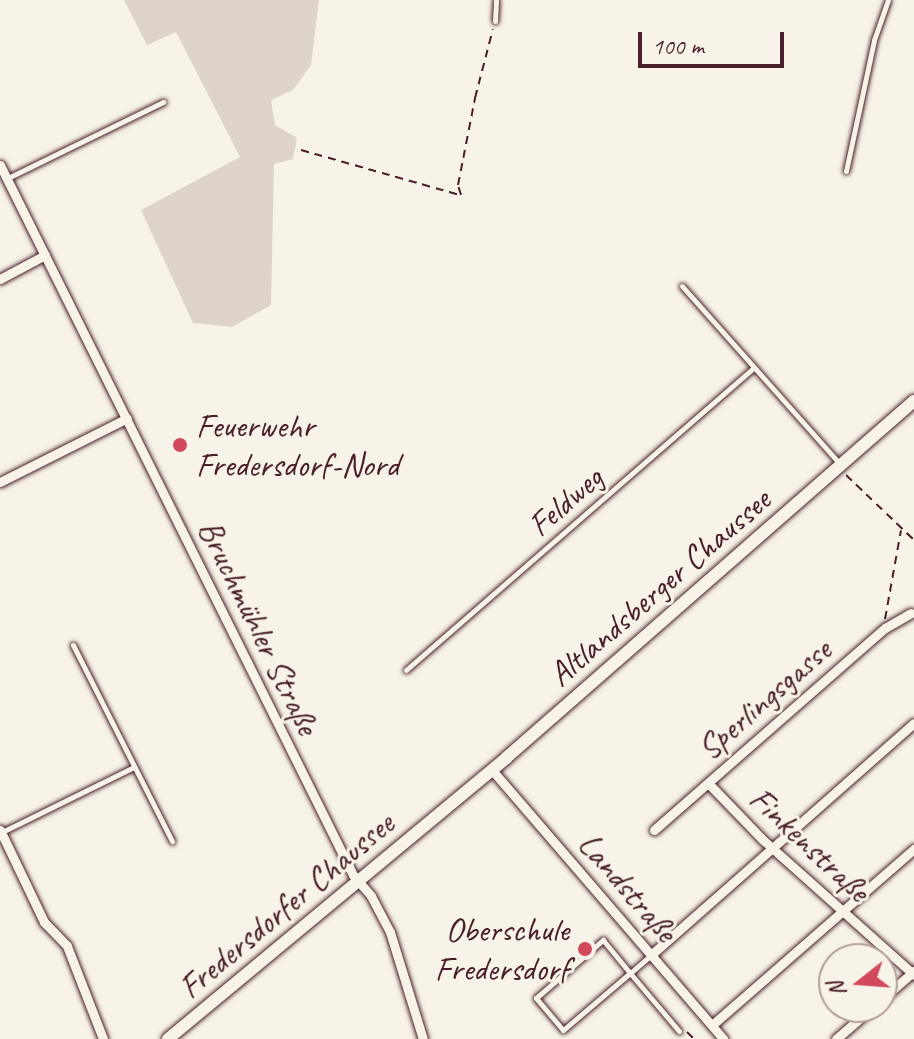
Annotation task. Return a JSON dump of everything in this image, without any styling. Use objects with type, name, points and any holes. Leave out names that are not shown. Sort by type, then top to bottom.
[{"type":"main road","name":"Altlandsberger Chaussee","points":[[440,814],[844,470],[914,401]]},
{"type":"main road","name":"Fredersdorfer Chaussee","points":[[168,1039],[440,814]]},
{"type":"street","name":"Bruchmühler Straße","points":[[0,165],[358,882],[390,932],[423,1039]]},
{"type":"street","points":[[0,279],[45,255]]},
{"type":"street","points":[[0,482],[127,418]]},
{"type":"street","name":"Sperlingsgasse","points":[[654,830],[885,628],[911,613]]},
{"type":"street","points":[[652,954],[914,723]]},
{"type":"street","name":"Landstraße","points":[[492,770],[723,1039]]},
{"type":"street","name":"Finkenstraße","points":[[708,783],[772,846],[913,973]]},
{"type":"street","points":[[1,831],[44,922],[62,939],[84,980],[89,1009],[103,1039]]},
{"type":"street","points":[[712,1025],[914,849]]},
{"type":"street","points":[[836,1039],[854,1023]]},
{"type":"lane","points":[[495,21],[496,0]]},
{"type":"lane","points":[[846,171],[874,40],[888,0]]},
{"type":"lane","points":[[7,179],[163,102]]},
{"type":"lane","points":[[682,286],[844,470]]},
{"type":"lane","name":"Feldweg","points":[[406,670],[754,368]]},
{"type":"lane","points":[[73,645],[172,841]]},
{"type":"lane","points":[[1,831],[134,767]]},
{"type":"lane","points":[[652,954],[630,973],[563,1030],[536,998],[603,940],[630,973],[679,1031]]},
{"type":"path","points":[[301,150],[461,195],[458,185],[475,98],[495,21]]},
{"type":"path","points":[[844,470],[914,540]]},
{"type":"path","points":[[885,628],[901,530]]},
{"type":"path","points":[[679,1031],[694,1039]]},
{"type":"shaded area","points":[[124,0],[319,0],[311,65],[293,90],[271,100],[275,125],[297,138],[293,159],[274,164],[271,305],[232,327],[193,323],[141,210],[240,157],[176,32],[147,45]]},
{"type":"place","name":"Feuerwehr Fredersdorf-Nord","points":[[180,445]]},
{"type":"place","name":"Oberschule Fredersdorf","points":[[585,949]]}]
